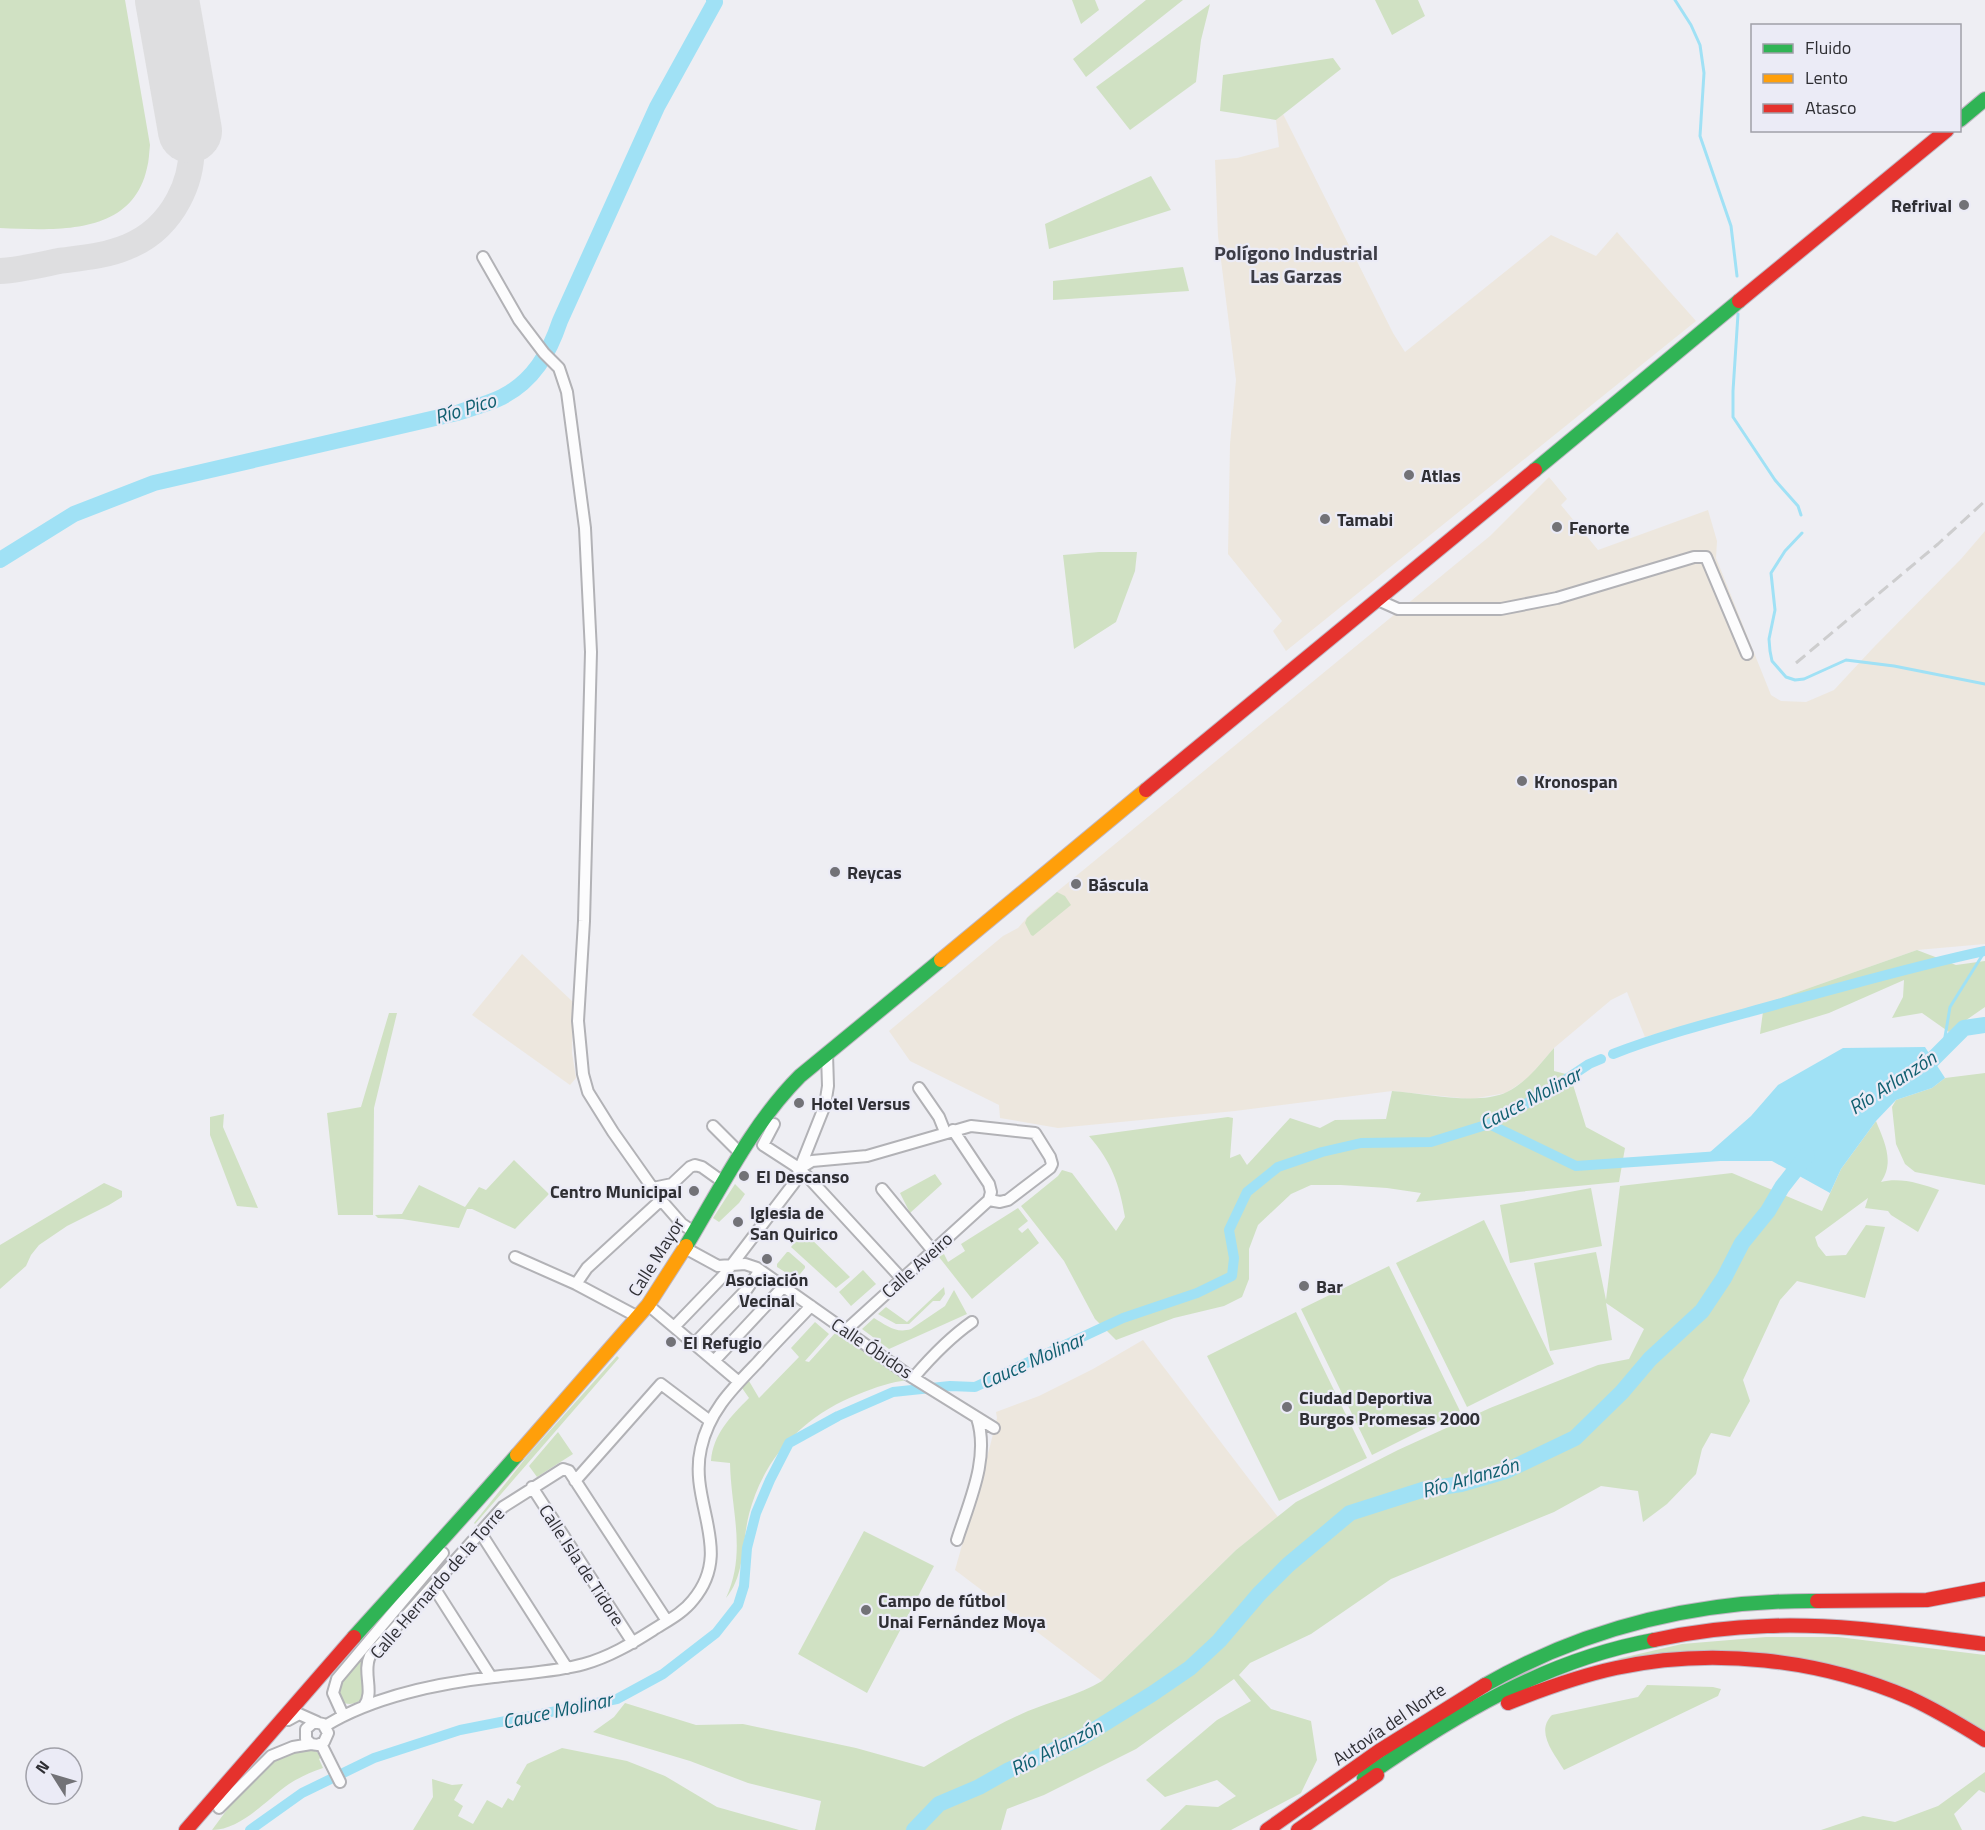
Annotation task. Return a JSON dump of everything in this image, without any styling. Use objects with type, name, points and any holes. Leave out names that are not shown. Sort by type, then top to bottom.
[{"type":"highway","points":[[1961,118],[1985,99]]},
{"type":"highway","name":"Calle Mayor","points":[[439,1545],[648,1305],[759,1124],[782,1094],[827,1053],[1945,132]]},
{"type":"highway","points":[[200,1830],[379,1623],[426,1566],[439,1545]]},
{"type":"highway","points":[[186,1830],[289,1710],[408,1576],[439,1545]]},
{"type":"highway","points":[[1538,1659],[1578,1641],[1643,1621],[1689,1611],[1752,1603],[1925,1600],[1985,1589]]},
{"type":"highway","points":[[1538,1659],[1601,1639],[1678,1622],[1775,1614],[1891,1622],[1985,1632]]},
{"type":"highway","points":[[1290,1830],[1414,1743],[1486,1700],[1545,1671],[1598,1653],[1689,1633],[1758,1627],[1832,1628],[1985,1644]]},
{"type":"highway","points":[[1298,1830],[1398,1761],[1505,1704],[1561,1682],[1655,1661],[1711,1658],[1764,1661],[1832,1672],[1932,1708],[1985,1740]]},
{"type":"highway","name":"Autovía del Norte","points":[[1267,1830],[1429,1717],[1486,1684],[1538,1659]]},
{"type":"street","points":[[483,256],[519,320],[544,353],[559,368],[567,392],[585,528],[591,652],[584,910],[578,1021],[580,1056],[588,1092],[613,1132],[661,1200],[682,1224],[694,1233]]},
{"type":"street","points":[[1378,600],[1398,609],[1501,609],[1557,598],[1694,557],[1706,557],[1747,654]]},
{"type":"street","points":[[674,1327],[731,1266],[792,1186],[827,1096],[827,1053]]},
{"type":"street","points":[[799,1169],[812,1161],[867,1156],[949,1131],[970,1126],[1035,1133],[1050,1156],[1052,1164],[1050,1168],[1012,1198],[1000,1202],[989,1200],[991,1192],[989,1184],[949,1131],[919,1088]]},
{"type":"street","points":[[774,1124],[762,1144],[799,1169],[902,1279]]},
{"type":"street","points":[[713,1126],[741,1154]]},
{"type":"street","points":[[654,1188],[672,1184],[695,1165],[702,1167],[723,1182]]},
{"type":"street","points":[[882,1189],[933,1251]]},
{"type":"street","points":[[576,1284],[587,1268],[661,1200]]},
{"type":"street","name":"Calle Aveiro","points":[[845,1331],[989,1200]]},
{"type":"street","name":"Calle Óbidos","points":[[685,1248],[718,1266],[745,1264],[760,1270],[845,1331],[940,1395],[994,1428]]},
{"type":"street","points":[[515,1257],[576,1284],[638,1317]]},
{"type":"street","points":[[694,1344],[747,1289],[760,1270]]},
{"type":"street","points":[[714,1360],[784,1286]]},
{"type":"street","points":[[648,1305],[739,1382]]},
{"type":"street","points":[[340,1782],[316,1744],[306,1739],[305,1732],[308,1726],[321,1724],[370,1701],[491,1677],[567,1668],[597,1660],[633,1642],[691,1603],[703,1586],[710,1569],[711,1544],[698,1470],[701,1448],[710,1421],[724,1397],[811,1306]]},
{"type":"street","points":[[914,1377],[936,1351],[972,1322]]},
{"type":"street","points":[[667,1621],[575,1481],[661,1384],[710,1421]]},
{"type":"street","points":[[957,1540],[982,1451],[982,1433],[977,1418]]},
{"type":"street","name":"Calle Hernardo de la Torre","points":[[370,1701],[367,1665],[370,1656],[502,1507],[561,1469],[565,1469],[575,1481]]},
{"type":"street","points":[[343,1715],[333,1693],[337,1679],[473,1516],[488,1497],[492,1485]]},
{"type":"street","name":"Calle Isla de Tidore","points":[[532,1487],[633,1642]]},
{"type":"street","points":[[480,1533],[567,1668]]},
{"type":"street","points":[[432,1586],[491,1677]]},
{"type":"street","points":[[219,1808],[271,1756],[293,1747],[316,1744],[328,1736],[321,1724],[300,1714],[288,1719],[262,1749],[250,1757]]},
{"type":"shaded area","points":[[1283,114],[1393,333],[1405,352],[1551,235],[1596,256],[1617,232],[1696,321],[1286,651],[1273,631],[1282,621],[1228,554],[1230,444],[1236,380],[1218,236],[1215,160],[1237,158],[1279,147],[1276,120]]},
{"type":"shaded area","points":[[1549,477],[1567,499],[1561,505],[1598,550],[1708,510],[1717,541],[1716,558],[1771,695],[1781,701],[1806,702],[1834,690],[1961,559],[1985,531],[1985,944],[1917,950],[1764,1004],[1645,1037],[1627,992],[1611,1000],[1554,1048],[1528,1078],[1506,1093],[1471,1099],[1392,1091],[1235,1111],[1058,1128],[1000,1118],[999,1105],[910,1061],[889,1031],[1003,936],[1018,928],[1031,913],[1490,536]]},
{"type":"shaded area","points":[[522,954],[573,1002],[572,1053],[576,1078],[570,1085],[472,1015]]},
{"type":"shaded area","points":[[1143,1340],[1278,1517],[1236,1550],[1102,1681],[955,1570],[990,1446],[997,1418],[996,1412],[1039,1396],[1093,1369]]},
{"type":"green space","points":[[0,0],[125,0],[150,145],[149,160],[139,190],[125,207],[108,218],[88,225],[66,228],[0,228]]},
{"type":"green space","points":[[1072,0],[1095,0],[1099,10],[1081,24]]},
{"type":"green space","points":[[1146,0],[1183,0],[1086,77],[1073,59]]},
{"type":"green space","points":[[1375,0],[1418,0],[1425,16],[1392,35]]},
{"type":"green space","points":[[1210,4],[1201,40],[1196,82],[1130,130],[1096,87]]},
{"type":"green space","points":[[1333,58],[1341,69],[1276,120],[1220,111],[1223,75]]},
{"type":"green space","points":[[1151,176],[1171,210],[1049,249],[1045,224]]},
{"type":"green space","points":[[1183,267],[1189,291],[1053,300],[1053,281]]},
{"type":"green space","points":[[1137,552],[1135,571],[1116,622],[1074,649],[1063,555]]},
{"type":"green space","points":[[1057,892],[1065,896],[1071,905],[1033,936],[1031,935],[1025,923],[1027,918]]},
{"type":"green space","points":[[1917,950],[1956,965],[1985,961],[1985,1007],[1949,1032],[1922,1013],[1892,1018],[1903,997],[1904,980],[1829,1013],[1760,1034],[1764,1004]]},
{"type":"green space","points":[[389,1013],[397,1013],[374,1108],[373,1215],[338,1215],[327,1113],[361,1107]]},
{"type":"green space","points":[[1554,1048],[1554,1071],[1570,1075],[1586,1127],[1625,1148],[1619,1182],[1416,1202],[1421,1193],[1387,1188],[1311,1185],[1291,1194],[1258,1225],[1249,1249],[1249,1279],[1242,1297],[1224,1306],[1174,1318],[1116,1340],[1095,1319],[1064,1261],[1021,1206],[1058,1176],[1062,1170],[1072,1173],[1116,1231],[1125,1217],[1120,1194],[1109,1165],[1089,1136],[1228,1117],[1233,1118],[1230,1158],[1240,1154],[1247,1165],[1290,1118],[1320,1128],[1335,1120],[1386,1119],[1392,1091],[1451,1098],[1495,1096],[1520,1084]]},
{"type":"green space","points":[[1985,1073],[1985,1185],[1915,1172],[1905,1164],[1896,1144],[1892,1107],[1896,1100],[1932,1088],[1945,1078]]},
{"type":"green space","points":[[224,1114],[223,1127],[258,1208],[237,1206],[210,1135],[210,1117]]},
{"type":"green space","points":[[1876,1121],[1888,1159],[1881,1182],[1903,1181],[1939,1190],[1918,1232],[1888,1211],[1865,1208],[1868,1198],[1815,1237],[1818,1246],[1826,1256],[1846,1255],[1866,1225],[1885,1227],[1865,1298],[1797,1281],[1780,1300],[1743,1380],[1750,1401],[1730,1437],[1711,1433],[1702,1449],[1696,1474],[1667,1504],[1643,1522],[1638,1491],[1601,1486],[1554,1512],[1391,1579],[1311,1634],[1250,1663],[1239,1675],[1271,1709],[1311,1721],[1317,1760],[1301,1793],[1231,1830],[1160,1830],[1186,1805],[1218,1807],[1236,1796],[1217,1780],[1165,1797],[1146,1780],[1217,1720],[1251,1701],[1234,1679],[1136,1749],[1044,1795],[1007,1809],[1001,1830],[815,1830],[821,1801],[748,1783],[690,1761],[593,1732],[614,1717],[625,1703],[696,1725],[743,1724],[856,1748],[924,1767],[1015,1717],[1102,1681],[1236,1550],[1296,1502],[1398,1450],[1490,1408],[1598,1365],[1629,1359],[1644,1329],[1606,1303],[1612,1340],[1550,1351],[1534,1263],[1596,1252],[1606,1300],[1620,1186],[1732,1173],[1822,1211],[1841,1169]]},
{"type":"green space","points":[[514,1160],[549,1194],[515,1229],[472,1209],[467,1209],[459,1228],[402,1219],[378,1218],[375,1215],[402,1214],[419,1185],[465,1207],[479,1187],[486,1190]]},
{"type":"green space","points":[[935,1174],[942,1184],[910,1213],[900,1193]]},
{"type":"green space","points":[[104,1183],[122,1191],[122,1197],[67,1226],[39,1245],[26,1266],[0,1289],[0,1245]]},
{"type":"green space","points":[[735,1184],[745,1194],[719,1222],[713,1218]]},
{"type":"green space","points":[[1591,1188],[1602,1246],[1510,1263],[1500,1205]]},
{"type":"green space","points":[[1018,1208],[1028,1221],[1018,1229],[1022,1233],[1028,1228],[1039,1243],[972,1299],[939,1257],[944,1254],[948,1262],[965,1251],[961,1244]]},
{"type":"green space","name":"Ciudad Deportiva Burgos Promesas 2000","points":[[1484,1220],[1554,1364],[1467,1407],[1396,1263]]},
{"type":"green space","points":[[804,1232],[850,1277],[836,1288],[791,1247]]},
{"type":"green space","points":[[787,1252],[805,1266],[796,1279],[777,1267]]},
{"type":"green space","name":"Ciudad Deportiva Burgos Promesas 2000","points":[[1389,1266],[1460,1411],[1372,1455],[1301,1309]]},
{"type":"green space","points":[[863,1270],[876,1284],[851,1306],[839,1292]]},
{"type":"green space","points":[[944,1287],[945,1294],[940,1301],[933,1301],[909,1324],[896,1324],[878,1314],[886,1307],[907,1322]]},
{"type":"green space","points":[[954,1290],[967,1314],[889,1349],[862,1329],[874,1318],[896,1330],[911,1329],[945,1306]]},
{"type":"green space","name":"Ciudad Deportiva Burgos Promesas 2000","points":[[1296,1312],[1367,1458],[1279,1501],[1207,1356]]},
{"type":"green space","points":[[815,1322],[829,1334],[805,1361],[809,1362],[836,1332],[908,1380],[877,1387],[839,1403],[821,1413],[789,1440],[776,1456],[756,1493],[749,1514],[737,1580],[726,1598],[736,1564],[737,1548],[730,1463],[711,1461],[712,1451],[719,1434],[749,1398],[742,1388],[749,1381],[759,1398],[799,1357],[791,1348]]},
{"type":"green space","points":[[617,1356],[619,1358],[475,1524],[528,1455]]},
{"type":"green space","points":[[558,1432],[573,1454],[537,1477],[529,1466]]},
{"type":"green space","name":"Campo de fútbol Unai Fernández Moya","points":[[864,1531],[934,1566],[867,1693],[798,1654]]},
{"type":"green space","points":[[415,1594],[418,1597],[367,1655],[365,1696],[353,1704],[339,1700],[337,1689],[340,1683]]},
{"type":"green space","points":[[1766,1637],[1838,1637],[1985,1655],[1985,1732],[1847,1672],[1617,1659],[1682,1644]]},
{"type":"green space","points":[[1647,1685],[1721,1689],[1718,1696],[1564,1770],[1551,1750],[1546,1735],[1545,1728],[1552,1715],[1638,1697]]},
{"type":"green space","points":[[562,1748],[627,1761],[665,1776],[717,1807],[799,1830],[413,1830],[433,1797],[432,1779],[452,1785],[463,1784],[454,1800],[463,1806],[458,1816],[473,1824],[487,1800],[502,1808],[508,1798],[513,1801],[521,1786],[516,1783],[527,1764]]},
{"type":"green space","points":[[310,1749],[322,1757],[319,1759],[323,1768],[289,1784],[243,1820],[223,1829],[212,1830],[262,1768],[284,1755]]},
{"type":"green space","points":[[1985,1772],[1985,1793],[1979,1790],[1954,1814],[1962,1830],[1821,1830],[1863,1816],[1895,1822],[1938,1806]]},
{"type":"water","points":[[1925,1047],[1945,1078],[1932,1088],[1896,1100],[1876,1121],[1841,1169],[1830,1193],[1772,1161],[1707,1161],[1709,1153],[1751,1116],[1778,1085],[1843,1048]]},
{"type":"waterway","name":"Río Pico","points":[[0,560],[74,514],[154,483],[457,413],[497,399],[523,383],[539,365],[551,345],[657,107],[715,2],[714,0]]},
{"type":"waterway","points":[[1675,0],[1691,25],[1700,45],[1704,73],[1700,136],[1731,226],[1737,276]]},
{"type":"waterway","points":[[1738,314],[1733,417],[1775,480],[1798,506],[1801,515]]},
{"type":"waterway","points":[[1802,533],[1785,551],[1771,573],[1775,610],[1769,639],[1770,651],[1772,661],[1786,677],[1795,680],[1804,679],[1846,660],[1894,666],[1985,684]]},
{"type":"waterway","points":[[1943,1049],[1950,1007],[1985,951]]},
{"type":"waterway","name":"Cauce Molinar","points":[[1613,1054],[1722,1019],[1911,968],[1985,951]]},
{"type":"waterway","name":"Río Arlanzón","points":[[1916,1071],[1926,1066],[1964,1028],[1985,1025]]},
{"type":"waterway","name":"Cauce Molinar","points":[[250,1830],[302,1793],[374,1758],[460,1730],[617,1699],[663,1674],[716,1633],[738,1605],[744,1586],[747,1548],[756,1513],[789,1443],[838,1416],[893,1392],[950,1386],[975,1387],[1123,1318],[1197,1293],[1232,1276],[1234,1258],[1229,1230],[1247,1192],[1278,1167],[1322,1152],[1361,1143],[1431,1142],[1489,1124],[1601,1059]]},
{"type":"waterway","points":[[1489,1124],[1576,1166],[1720,1156]]},
{"type":"waterway","name":"Río Arlanzón","points":[[914,1830],[939,1804],[1081,1738],[1190,1668],[1219,1641],[1259,1594],[1288,1565],[1350,1513],[1422,1490],[1461,1484],[1506,1471],[1575,1438],[1622,1392],[1650,1359],[1702,1311],[1724,1278],[1742,1243],[1768,1211],[1782,1187],[1807,1155]]},
{"type":"taxiway","points":[[0,271],[102,255],[143,239],[169,215],[185,184],[190,167],[190,131]]},
{"type":"runway","points":[[167,0],[190,131]]},
{"type":"railway","points":[[1796,663],[1938,544],[1985,501]]},
{"type":"traffic: fast","points":[[1961,119],[1985,99]]},
{"type":"traffic: fast","points":[[1535,470],[1739,301]]},
{"type":"traffic: fast","points":[[686,1246],[738,1157],[783,1095],[800,1076],[941,960]]},
{"type":"traffic: fast","points":[[354,1637],[517,1455]]},
{"type":"traffic: fast","points":[[1485,1685],[1563,1647],[1645,1621],[1730,1606],[1817,1601]]},
{"type":"traffic: fast","points":[[1364,1778],[1466,1712],[1502,1693],[1575,1661],[1654,1640]]},
{"type":"traffic: slow","points":[[941,960],[1146,790]]},
{"type":"traffic: slow","points":[[517,1455],[648,1305],[686,1246]]},
{"type":"traffic: jam","points":[[1739,301],[1945,132]]},
{"type":"traffic: jam","points":[[1146,790],[1535,470]]},
{"type":"traffic: jam","points":[[1817,1601],[1927,1600],[1985,1589]]},
{"type":"traffic: jam","points":[[1654,1640],[1724,1629],[1822,1626],[1876,1630],[1985,1644]]},
{"type":"traffic: jam","points":[[186,1830],[354,1637]]},
{"type":"traffic: jam","points":[[1508,1703],[1588,1675],[1616,1668],[1690,1658],[1765,1660],[1839,1674],[1875,1685],[1910,1698],[1985,1740]]},
{"type":"traffic: jam","points":[[1267,1830],[1379,1751],[1485,1685]]},
{"type":"traffic: jam","points":[[1298,1830],[1377,1775]]},
{"type":"place","name":"Refrival","points":[[1964,205]]},
{"type":"place","name":"Atlas","points":[[1409,475]]},
{"type":"place","name":"Tamabi","points":[[1325,519]]},
{"type":"place","name":"Fenorte","points":[[1557,527]]},
{"type":"place","name":"Kronospan","points":[[1522,781]]},
{"type":"place","name":"Reycas","points":[[835,872]]},
{"type":"place","name":"Báscula","points":[[1076,884]]},
{"type":"place","name":"Hotel Versus","points":[[799,1103]]},
{"type":"place","name":"El Descanso","points":[[744,1176]]},
{"type":"place","name":"Centro Municipal","points":[[694,1191]]},
{"type":"place","name":"Iglesia de San Quirico","points":[[738,1222]]},
{"type":"place","name":"Asociación Vecinal","points":[[767,1259]]},
{"type":"place","name":"Bar","points":[[1304,1286]]},
{"type":"place","name":"El Refugio","points":[[671,1342]]},
{"type":"place","name":"Ciudad Deportiva Burgos Promesas 2000","points":[[1287,1407]]},
{"type":"place","name":"Campo de fútbol Unai Fernández Moya","points":[[866,1610]]},
{"type":"district","name":"Polígono Industrial Las Garzas","points":[[1296,264]]}]
